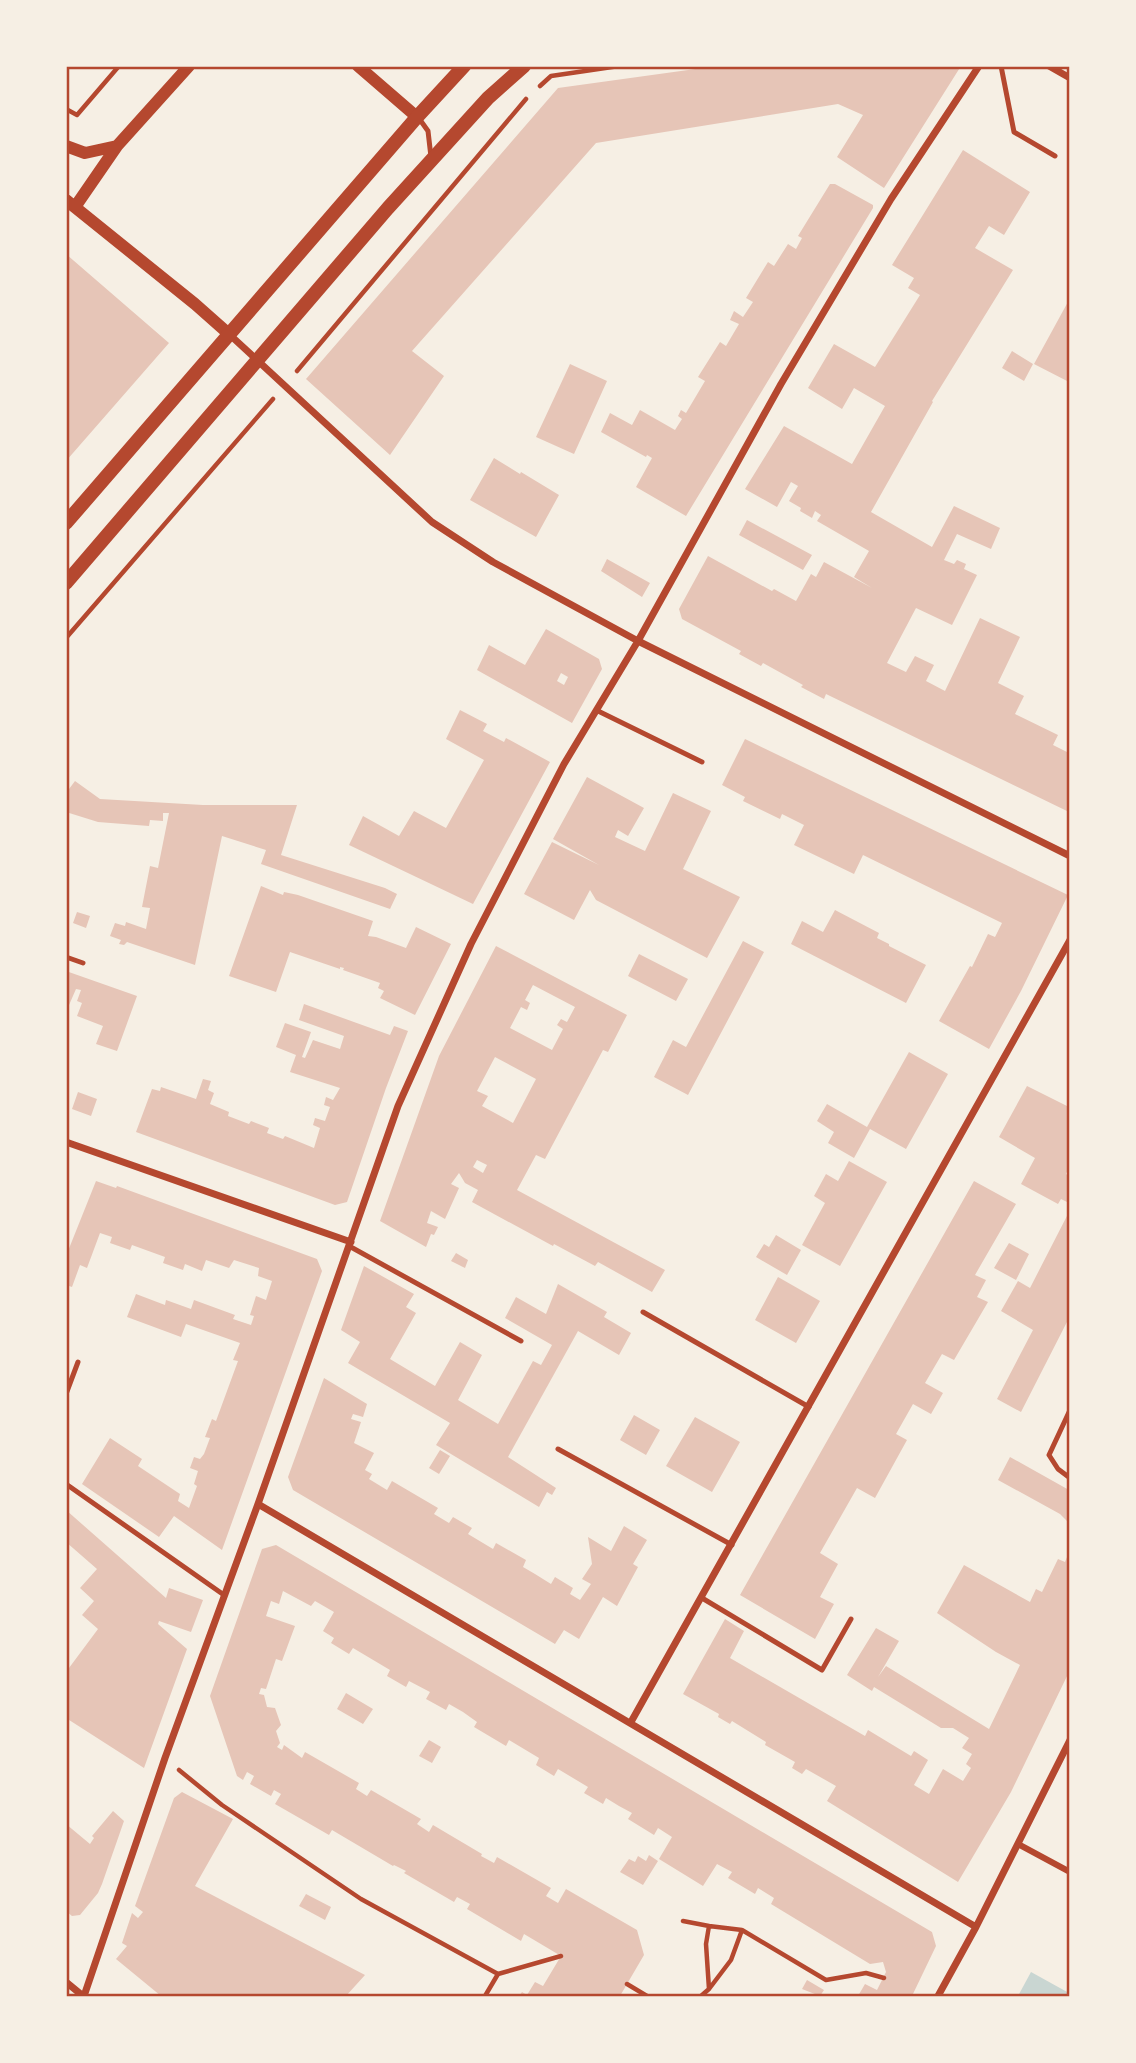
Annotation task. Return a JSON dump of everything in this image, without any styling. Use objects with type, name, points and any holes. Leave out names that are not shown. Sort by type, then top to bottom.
[{"type":"main road","points":[[66,523],[464,66]]},
{"type":"main road","points":[[66,583],[432,160],[488,98],[524,66]]},
{"type":"street","points":[[189,66],[117,146],[71,203],[259,360],[432,522],[493,562],[638,641],[1069,856]]},
{"type":"street","points":[[358,66],[417,117]]},
{"type":"street","points":[[66,1982],[84,1997],[165,1758],[398,1106],[471,944],[564,764],[638,641],[794,361],[891,199],[979,66]]},
{"type":"street","points":[[1049,66],[1069,78]]},
{"type":"street","points":[[66,146],[85,153],[117,146]]},
{"type":"street","points":[[631,1722],[1069,940]]},
{"type":"street","points":[[66,1142],[350,1244]]},
{"type":"street","points":[[258,1504],[976,1927]]},
{"type":"street","points":[[938,1997],[1069,1740]]},
{"type":"street","points":[[1018,1844],[1069,1872]]},
{"type":"lane","points":[[1001,66],[1014,132],[1055,156]]},
{"type":"lane","points":[[417,117],[428,131],[432,160]]},
{"type":"lane","points":[[596,710],[702,762]]},
{"type":"lane","points":[[66,957],[83,963]]},
{"type":"lane","points":[[350,1244],[520,1341]]},
{"type":"lane","points":[[643,1312],[809,1407]]},
{"type":"lane","points":[[66,1394],[78,1362]]},
{"type":"lane","points":[[1069,1410],[1049,1455],[1058,1469],[1069,1478]]},
{"type":"lane","points":[[558,1449],[732,1545]]},
{"type":"lane","points":[[66,1484],[224,1595]]},
{"type":"lane","points":[[702,1598],[822,1670],[851,1619]]},
{"type":"path","points":[[72,120],[118,66]]},
{"type":"path","points":[[66,638],[284,386],[524,100],[551,76],[619,66]]},
{"type":"path","points":[[66,110],[77,115]]},
{"type":"path","points":[[165,1758],[222,1805],[361,1899],[498,1974]]},
{"type":"path","points":[[683,1921],[742,1930],[826,1980],[866,1973],[884,1978]]},
{"type":"path","points":[[709,1926],[706,1944],[709,1989]]},
{"type":"path","points":[[701,1997],[731,1960],[742,1930]]},
{"type":"path","points":[[485,1997],[498,1974],[561,1956]]},
{"type":"path","points":[[627,1984],[648,1997]]},
{"type":"shaded area","points":[[1031,1972],[1069,1993],[1069,1996],[1018,1996]]},
{"type":"building","points":[[717,66],[961,66],[884,188],[837,157],[863,115],[838,104],[596,143],[412,351],[444,376],[390,455],[306,379],[558,88]]},
{"type":"building","points":[[963,150],[1030,192],[1004,235],[989,226],[975,248],[1013,270],[932,401],[871,512],[932,547],[954,506],[1000,528],[991,549],[957,534],[944,560],[954,564],[957,560],[966,564],[964,569],[977,575],[952,625],[916,608],[887,663],[906,672],[915,656],[934,665],[926,681],[945,691],[980,618],[1020,637],[998,683],[1024,696],[1015,714],[1058,735],[1053,745],[1069,753],[1069,812],[826,694],[824,699],[763,663],[761,666],[739,654],[741,651],[682,619],[679,609],[708,556],[796,601],[811,574],[816,577],[824,562],[872,588],[854,577],[869,551],[817,521],[821,515],[815,511],[812,518],[789,501],[798,486],[791,482],[777,507],[745,489],[784,426],[852,464],[885,406],[854,388],[842,409],[808,388],[834,344],[875,367],[920,295],[908,288],[914,278],[892,265]]},
{"type":"building","points":[[830,184],[835,184],[873,205],[873,208],[686,516],[636,487],[652,458],[601,432],[610,413],[632,425],[640,410],[675,430],[682,419],[678,416],[681,410],[686,413],[705,381],[698,377],[720,342],[726,346],[739,324],[730,320],[734,311],[743,317],[753,302],[746,298],[768,262],[774,266],[788,244],[796,249],[802,238],[798,236]]},
{"type":"building","points":[[66,254],[169,343],[66,461]]},
{"type":"building","points":[[1069,300],[1069,382],[1034,364]]},
{"type":"building","points":[[1012,351],[1033,364],[1024,381],[1002,368]]},
{"type":"building","points":[[570,364],[607,381],[574,454],[536,437]]},
{"type":"building","points":[[494,458],[559,495],[536,537],[470,500]]},
{"type":"building","points":[[747,520],[812,555],[803,570],[739,535]]},
{"type":"building","points":[[607,559],[650,583],[642,597],[601,571]]},
{"type":"building","points":[[546,629],[599,659],[602,669],[572,723],[477,670],[489,645],[525,665]],"holes":[[[561,673],[568,677],[564,685],[557,681]]]},
{"type":"building","points":[[460,710],[487,724],[483,731],[504,742],[506,738],[550,762],[473,904],[349,845],[363,816],[399,836],[414,811],[446,828],[484,760],[446,739]]},
{"type":"building","points":[[745,739],[1068,895],[989,1049],[939,1021],[970,966],[972,967],[988,934],[995,937],[1002,923],[863,855],[854,874],[794,845],[804,825],[782,814],[780,819],[743,801],[745,797],[722,785]]},
{"type":"building","points":[[587,777],[644,808],[628,836],[618,830],[615,837],[645,851],[673,793],[711,811],[683,869],[740,897],[707,958],[596,900],[590,890],[574,920],[524,894],[552,842],[599,865],[553,839]]},
{"type":"building","points":[[75,781],[100,799],[203,805],[297,805],[281,855],[397,894],[390,909],[261,864],[266,850],[222,836],[195,965],[127,942],[124,945],[119,944],[121,940],[110,936],[115,923],[125,926],[126,922],[146,929],[150,908],[142,907],[150,866],[158,868],[169,813],[163,813],[163,821],[150,820],[149,826],[98,822],[66,812],[66,793]]},
{"type":"building","points":[[261,886],[283,895],[284,892],[298,895],[373,921],[368,936],[406,948],[416,927],[451,944],[415,1015],[380,998],[384,991],[378,988],[380,983],[343,970],[344,968],[290,952],[276,992],[229,976]]},
{"type":"building","points":[[835,910],[879,933],[877,938],[926,965],[906,1003],[791,944],[802,921],[823,932]]},
{"type":"building","points":[[77,912],[90,916],[86,928],[73,923]]},
{"type":"building","points":[[743,941],[764,952],[688,1095],[654,1077],[673,1040],[686,1047]]},
{"type":"building","points":[[496,946],[627,1015],[608,1052],[603,1050],[545,1159],[536,1155],[517,1190],[665,1270],[652,1292],[598,1262],[595,1266],[554,1244],[553,1246],[472,1202],[478,1190],[465,1183],[459,1173],[451,1184],[459,1188],[445,1219],[431,1211],[427,1223],[438,1227],[434,1235],[431,1234],[426,1247],[380,1221],[439,1056]],"holes":[[[533,985],[575,1007],[567,1022],[561,1019],[557,1025],[563,1029],[552,1050],[510,1028],[521,1007],[527,1010],[530,1003],[525,1000]],[[495,1057],[536,1079],[513,1123],[482,1106],[488,1096],[477,1091]],[[477,1160],[487,1165],[483,1173],[473,1167]]]},
{"type":"building","points":[[639,954],[688,979],[676,1001],[628,976]]},
{"type":"building","points":[[66,971],[137,996],[117,1051],[96,1044],[103,1026],[77,1016],[82,1003],[77,1001],[81,990],[76,989],[66,1012]]},
{"type":"building","points":[[304,1004],[390,1035],[394,1026],[408,1031],[347,1202],[335,1205],[136,1132],[152,1089],[160,1091],[161,1087],[196,1099],[203,1079],[211,1081],[208,1090],[214,1093],[210,1104],[229,1112],[228,1116],[249,1124],[251,1121],[269,1128],[267,1133],[283,1139],[285,1136],[314,1148],[320,1128],[313,1125],[315,1118],[325,1121],[330,1107],[324,1105],[326,1097],[333,1100],[340,1088],[290,1072],[296,1055],[276,1047],[285,1023],[311,1032],[302,1057],[305,1058],[313,1040],[340,1049],[344,1036],[299,1020]]},
{"type":"building","points":[[909,1052],[948,1074],[906,1149],[870,1129],[854,1158],[828,1143],[834,1132],[817,1121],[827,1104],[867,1127]]},
{"type":"building","points":[[1027,1086],[1069,1107],[1069,1167],[1066,1174],[1069,1176],[1069,1203],[1061,1199],[1058,1204],[1021,1184],[1035,1158],[999,1137]]},
{"type":"building","points":[[78,1092],[97,1099],[91,1116],[72,1109]]},
{"type":"building","points":[[849,1161],[887,1182],[840,1266],[802,1245],[825,1203],[814,1196],[826,1174],[838,1181]]},
{"type":"building","points":[[96,1181],[116,1188],[117,1186],[317,1259],[322,1271],[222,1550],[174,1516],[159,1537],[82,1484],[110,1438],[142,1459],[138,1466],[180,1494],[178,1501],[189,1508],[197,1486],[194,1484],[198,1471],[190,1468],[194,1457],[200,1459],[204,1454],[210,1438],[205,1437],[212,1419],[216,1421],[238,1361],[233,1360],[240,1343],[186,1324],[181,1337],[127,1317],[136,1294],[165,1305],[166,1300],[191,1309],[194,1300],[235,1315],[233,1319],[251,1325],[254,1316],[250,1315],[256,1296],[266,1300],[272,1281],[258,1276],[259,1268],[234,1260],[229,1268],[206,1260],[202,1271],[185,1264],[183,1270],[163,1263],[165,1257],[132,1245],[130,1250],[110,1243],[112,1237],[100,1233],[87,1268],[80,1265],[72,1287],[66,1285],[66,1256]]},
{"type":"building","points":[[974,1181],[1016,1204],[975,1275],[986,1280],[977,1297],[988,1302],[954,1360],[942,1354],[925,1383],[943,1393],[931,1414],[913,1404],[896,1434],[907,1440],[875,1498],[857,1488],[820,1553],[838,1564],[820,1597],[834,1604],[815,1639],[740,1595]]},
{"type":"building","points":[[1069,1212],[1069,1318],[1021,1412],[997,1399],[1033,1330],[1001,1311],[1018,1281],[1030,1288]]},
{"type":"building","points":[[776,1235],[801,1250],[787,1275],[756,1257],[764,1244],[769,1247]]},
{"type":"building","points":[[1009,1243],[1029,1254],[1016,1280],[994,1268]]},
{"type":"building","points":[[456,1253],[468,1260],[465,1268],[451,1261]]},
{"type":"building","points":[[364,1266],[414,1294],[406,1307],[416,1313],[390,1359],[435,1386],[460,1342],[482,1355],[458,1400],[498,1424],[533,1361],[541,1365],[552,1345],[505,1318],[516,1297],[546,1314],[558,1284],[607,1312],[604,1317],[631,1333],[619,1355],[578,1331],[508,1457],[556,1488],[552,1495],[547,1492],[539,1507],[436,1445],[450,1423],[348,1363],[360,1342],[341,1330]]},
{"type":"building","points":[[778,1277],[820,1301],[796,1343],[755,1320]]},
{"type":"building","points":[[324,1378],[367,1404],[363,1417],[353,1414],[351,1419],[361,1422],[354,1443],[374,1453],[365,1470],[372,1474],[369,1479],[387,1490],[392,1481],[438,1508],[434,1514],[449,1523],[453,1517],[472,1528],[468,1534],[493,1549],[496,1543],[526,1560],[523,1567],[551,1584],[555,1577],[573,1588],[570,1594],[580,1600],[591,1584],[582,1579],[592,1564],[588,1537],[611,1551],[624,1526],[647,1540],[633,1564],[638,1567],[617,1606],[603,1597],[579,1639],[564,1630],[555,1644],[293,1490],[288,1477]]},
{"type":"building","points":[[634,1415],[660,1430],[646,1455],[620,1440]]},
{"type":"building","points":[[695,1417],[740,1442],[712,1492],[666,1466]]},
{"type":"building","points":[[440,1450],[450,1456],[439,1474],[429,1468]]},
{"type":"building","points":[[1010,1457],[1069,1490],[1069,1523],[1060,1514],[998,1480]]},
{"type":"building","points":[[66,1510],[166,1598],[169,1588],[203,1600],[191,1632],[159,1621],[158,1624],[187,1649],[144,1768],[66,1718],[66,1672],[98,1629],[82,1615],[94,1601],[80,1588],[97,1569],[66,1542]]},
{"type":"building","points":[[276,1545],[932,1932],[936,1946],[912,1996],[858,1996],[865,1984],[877,1990],[886,1972],[883,1962],[870,1964],[771,1904],[774,1898],[758,1888],[755,1894],[728,1878],[732,1872],[717,1864],[703,1886],[659,1859],[672,1837],[658,1828],[654,1835],[628,1819],[632,1813],[606,1798],[603,1804],[584,1793],[588,1787],[558,1769],[554,1776],[536,1765],[539,1758],[509,1740],[506,1746],[474,1727],[477,1722],[463,1712],[449,1704],[446,1710],[426,1699],[430,1692],[409,1681],[406,1687],[387,1676],[390,1670],[353,1648],[349,1654],[331,1643],[334,1638],[323,1631],[334,1612],[315,1601],[311,1606],[283,1591],[279,1604],[271,1601],[266,1616],[295,1626],[282,1661],[276,1659],[266,1689],[261,1688],[259,1694],[264,1695],[267,1707],[275,1708],[281,1725],[276,1731],[280,1743],[277,1747],[282,1750],[284,1745],[302,1758],[305,1752],[359,1783],[356,1789],[367,1796],[371,1790],[421,1819],[417,1824],[429,1832],[433,1825],[494,1863],[497,1857],[551,1888],[546,1896],[558,1903],[566,1889],[637,1930],[644,1955],[620,1996],[519,1996],[522,1992],[527,1995],[535,1982],[543,1986],[561,1956],[524,1934],[521,1941],[467,1909],[470,1904],[457,1897],[454,1902],[404,1873],[406,1871],[332,1830],[329,1835],[275,1804],[281,1794],[274,1790],[271,1796],[250,1784],[254,1776],[247,1772],[243,1780],[237,1776],[210,1696],[262,1549]]},
{"type":"building","points":[[1069,1552],[1069,1672],[1011,1792],[958,1882],[827,1801],[836,1786],[806,1769],[802,1774],[792,1768],[795,1762],[765,1745],[766,1742],[732,1721],[730,1724],[718,1717],[719,1714],[683,1694],[725,1619],[744,1631],[730,1658],[865,1736],[868,1730],[911,1756],[914,1751],[928,1760],[914,1785],[929,1794],[943,1769],[963,1781],[971,1768],[966,1764],[972,1754],[962,1748],[969,1738],[953,1728],[941,1728],[874,1687],[872,1691],[847,1675],[876,1628],[899,1641],[878,1677],[886,1666],[989,1729],[1020,1665],[937,1613],[964,1565],[1030,1602],[1036,1589],[1042,1592],[1058,1559],[1065,1562]]},
{"type":"building","points":[[346,1693],[373,1709],[363,1724],[337,1709]]},
{"type":"building","points":[[429,1740],[441,1747],[432,1763],[419,1756]]},
{"type":"building","points":[[182,1792],[233,1819],[195,1886],[365,1975],[346,1996],[161,1996],[116,1959],[127,1946],[122,1943],[132,1913],[138,1918],[143,1912],[135,1906],[174,1798]]},
{"type":"building","points":[[113,1811],[124,1821],[102,1884],[80,1915],[72,1916],[66,1911],[66,1824],[90,1844],[94,1838],[92,1836]]},
{"type":"building","points":[[649,1855],[658,1861],[643,1885],[620,1872],[629,1859],[635,1862],[638,1856],[646,1861]]},
{"type":"building","points":[[306,1894],[331,1907],[325,1920],[299,1906]]},
{"type":"building","points":[[807,1980],[824,1990],[820,1996],[802,1989]]}]
